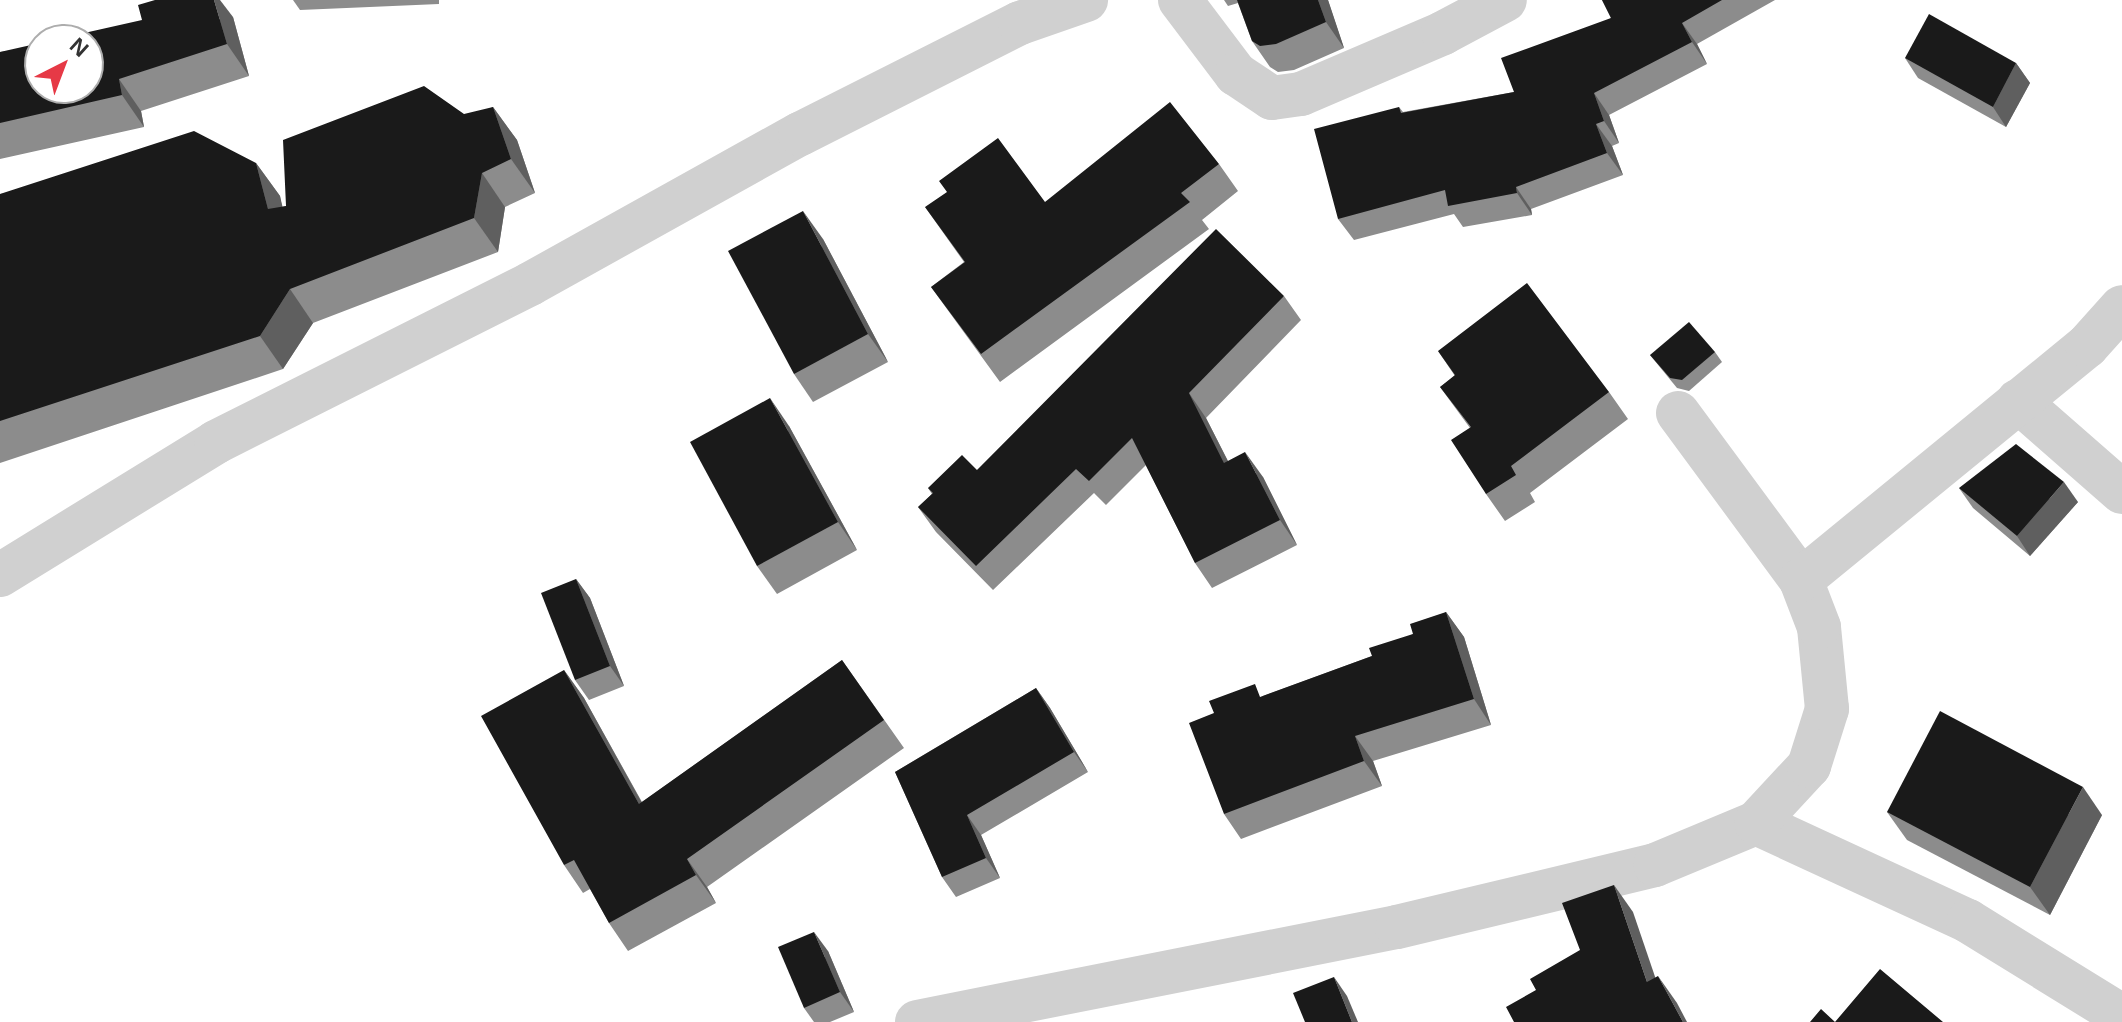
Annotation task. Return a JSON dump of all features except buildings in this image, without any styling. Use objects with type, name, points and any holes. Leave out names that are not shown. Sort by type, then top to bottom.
[{"type":"street","points":[[0,575],[216,442],[530,284],[800,134],[1020,23],[1086,0]]},
{"type":"street","points":[[1180,0],[1236,74],[1253,90],[1272,98],[1301,94],[1443,33],[1505,0]]},
{"type":"street","points":[[1801,580],[2087,346],[2122,307]]},
{"type":"street","points":[[2018,401],[2122,492]]},
{"type":"street","points":[[917,1022],[1397,927],[1655,865],[1756,823],[1809,766],[1827,709],[1819,627],[1801,580],[1678,413]]},
{"type":"street","points":[[1756,823],[1968,921],[2122,1016]]}]
